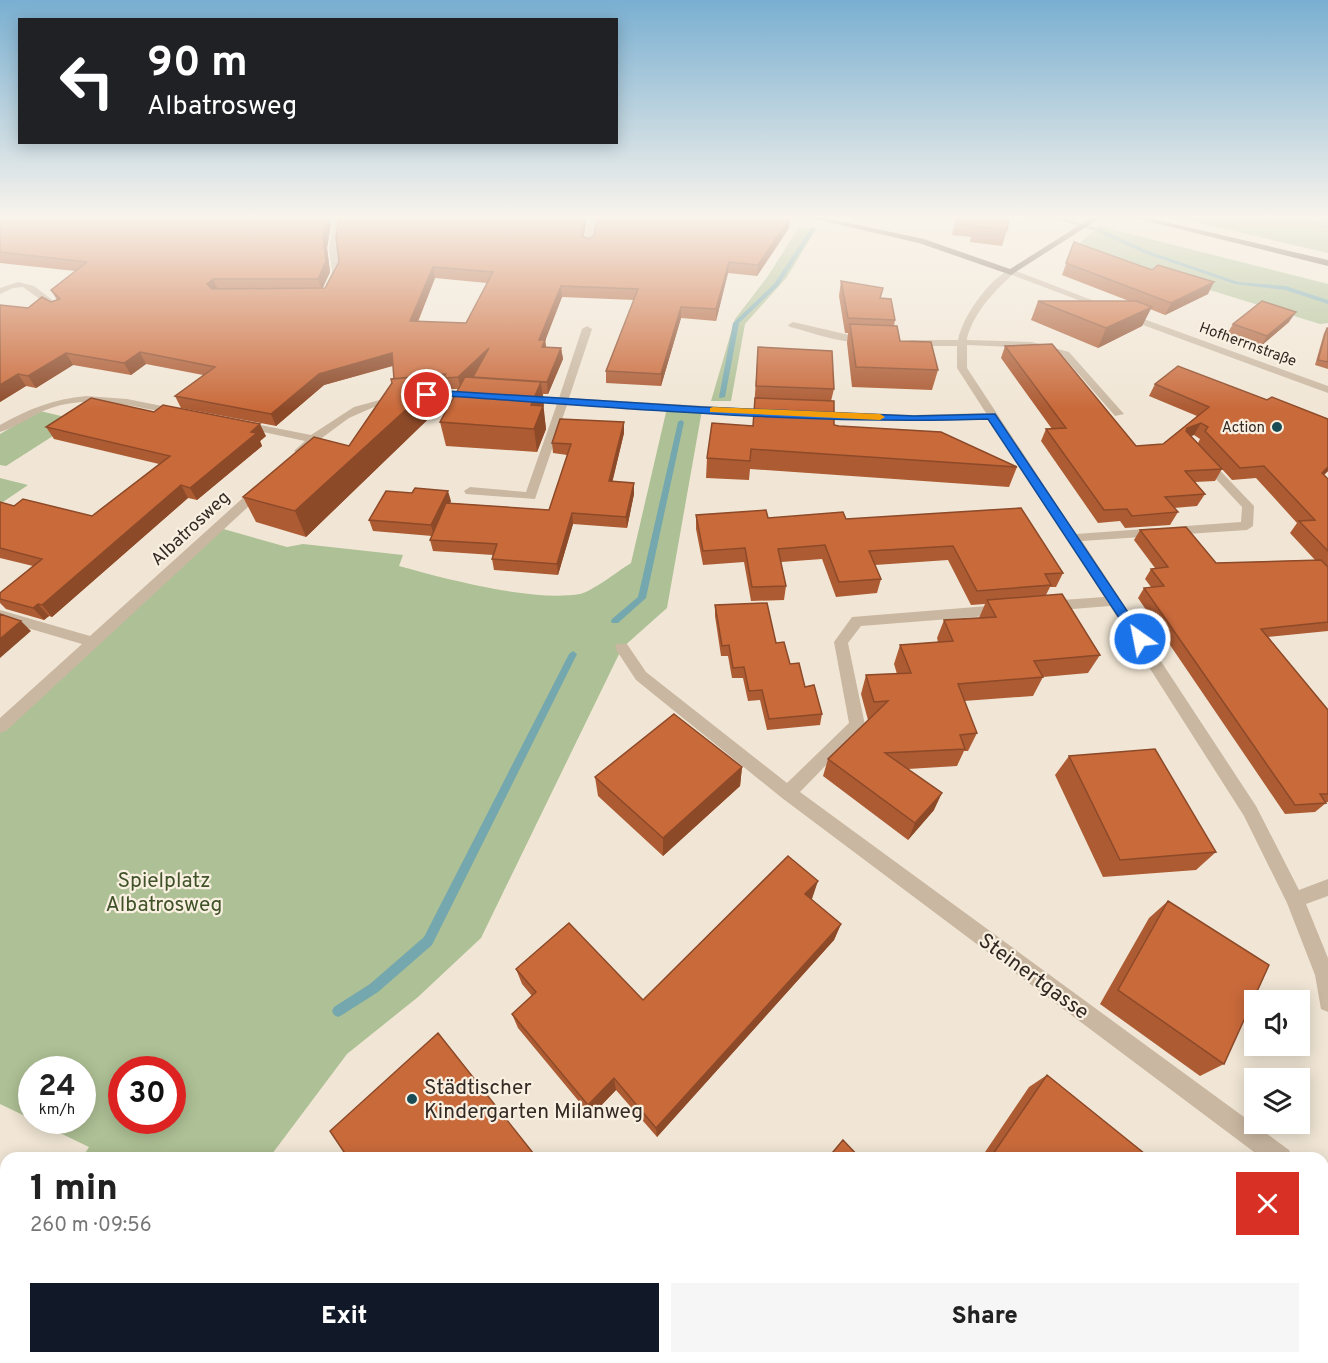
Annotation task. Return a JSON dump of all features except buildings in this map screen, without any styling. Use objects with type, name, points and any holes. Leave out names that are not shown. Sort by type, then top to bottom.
[{"type":"street","points":[[326,295],[332,282]]},
{"type":"street","points":[[1000,282],[983,296],[970,316],[960,344],[962,368],[991,416],[1115,601],[1250,811],[1296,900],[1325,975],[1328,1002]]},
{"type":"street","name":"Hofherrnstraße","points":[[1037,282],[1328,390]]},
{"type":"street","points":[[0,291],[15,283],[30,285],[45,301],[60,309]]},
{"type":"street","points":[[793,325],[843,338],[876,340]]},
{"type":"street","points":[[470,491],[531,496],[587,329]]},
{"type":"street","points":[[897,342],[1034,344],[1055,349],[1066,354],[1119,414]]},
{"type":"street","points":[[287,463],[312,439],[343,416],[374,401],[407,396]]},
{"type":"street","points":[[0,429],[41,406],[74,398],[101,398],[193,415]]},
{"type":"street","points":[[505,398],[914,418],[991,416]]},
{"type":"street","points":[[228,422],[312,439]]},
{"type":"street","points":[[1072,538],[1247,526],[1248,506],[1194,450]]},
{"type":"street","name":"Albatrosweg","points":[[0,727],[270,480]]},
{"type":"street","points":[[1033,608],[1115,601]]},
{"type":"street","points":[[788,793],[857,725],[842,642],[857,621],[1009,609]]},
{"type":"street","points":[[0,615],[93,642]]},
{"type":"street","name":"Steinertgasse","points":[[622,648],[641,676],[788,793],[1273,1152]]},
{"type":"street","points":[[1296,900],[1328,887]]},
{"type":"green space","points":[[764,282],[783,282],[745,324],[731,401],[711,401],[735,319]]},
{"type":"green space","points":[[1183,282],[1319,282],[1328,284],[1328,323],[1320,324]]},
{"type":"green space","name":"Spielplatz Albatrosweg","points":[[667,408],[702,410],[667,608],[622,648],[481,938],[418,997],[347,1054],[274,1152],[86,1152],[89,1147],[62,1134],[96,1134],[96,1056],[18,1056],[18,1113],[0,1104],[0,727],[220,528],[287,547],[303,544],[403,555],[399,566],[489,588],[560,596],[585,592],[631,563]]},
{"type":"green space","points":[[40,411],[78,420],[6,466],[0,465],[0,434]]},
{"type":"green space","points":[[0,478],[28,485],[0,504]]},
{"type":"waterway","points":[[722,397],[736,323],[778,282]]},
{"type":"waterway","points":[[1233,282],[1286,288],[1328,302]]},
{"type":"waterway","points":[[615,621],[642,598],[681,422]]},
{"type":"waterway","points":[[338,1011],[374,988],[428,941],[573,654]]},
{"type":"slow traffic","points":[[713,410],[880,417]]},
{"type":"place","name":"Action","points":[[1277,427]]},
{"type":"place","name":"Städtischer Kindergarten Milanweg","points":[[412,1099]]},
{"type":"route","points":[[427,395],[447,393],[702,410],[914,418],[991,416],[1140,639]]}]
